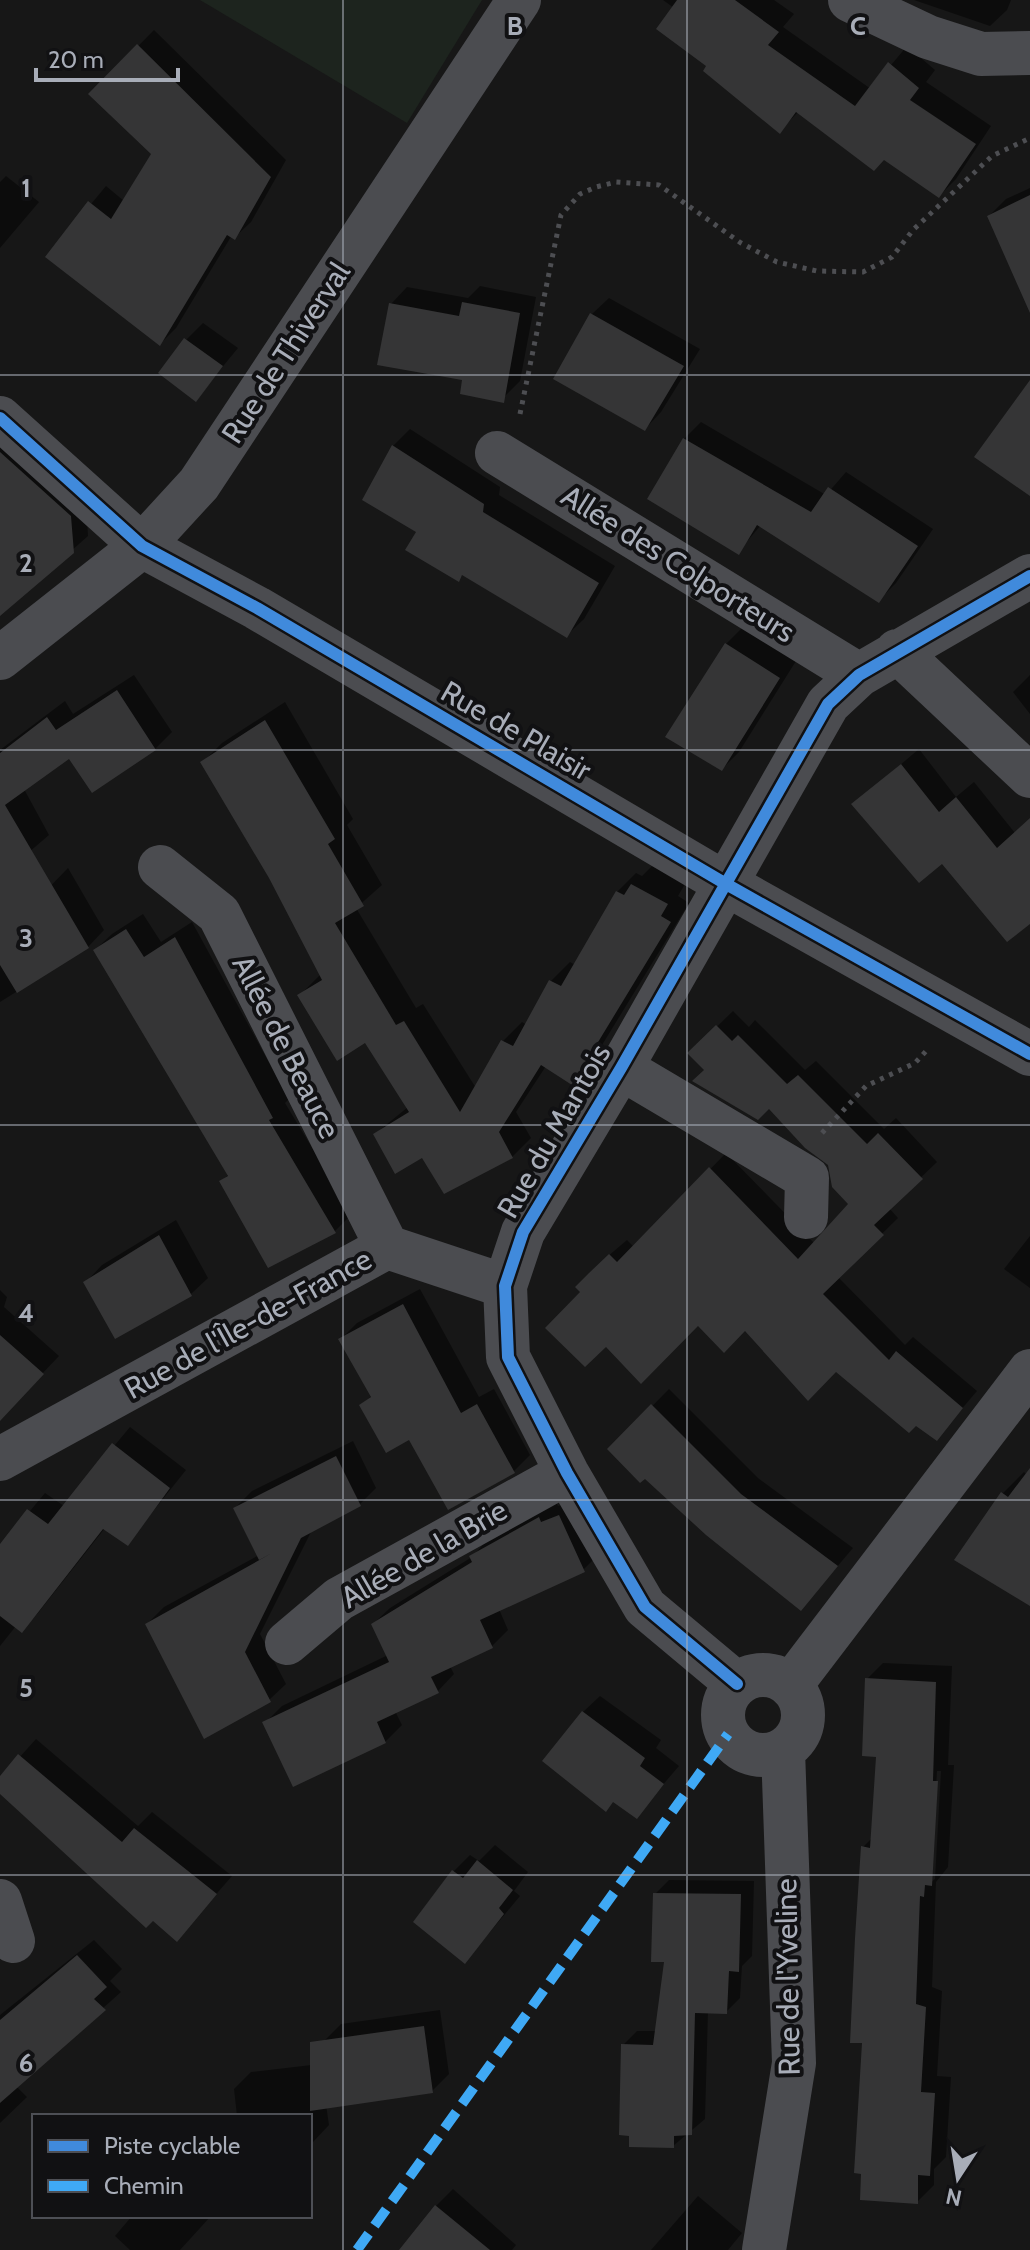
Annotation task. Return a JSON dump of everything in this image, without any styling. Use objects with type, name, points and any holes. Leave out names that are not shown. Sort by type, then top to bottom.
[{"type":"street","name":"Rue de Thiverval","points":[[0,658],[142,546],[199,484],[519,0]]},
{"type":"street","points":[[850,0],[928,37],[981,54],[1030,53]]},
{"type":"street","name":"Rue de Plaisir","points":[[0,418],[142,546],[257,608],[726,884],[1030,1054]]},
{"type":"street","name":"Allée des Colporteurs","points":[[497,453],[859,675]]},
{"type":"street","name":"Rue du Mantois","points":[[737,1684],[645,1607],[567,1473],[508,1357],[505,1286],[523,1232],[621,1068],[828,704],[859,675],[1030,576]]},
{"type":"street","points":[[897,651],[1030,776]]},
{"type":"street","name":"Allée de Beauce","points":[[160,867],[219,914],[387,1247]]},
{"type":"street","points":[[621,1068],[807,1178],[806,1217]]},
{"type":"street","name":"Rue de l'Île-de-France","points":[[1,1458],[387,1247],[505,1286]]},
{"type":"street","points":[[790,1686],[1030,1371]]},
{"type":"street","name":"Allée de la Brie","points":[[287,1643],[339,1599],[567,1473]]},
{"type":"street","points":[[760,1674],[773,1675],[790,1686],[801,1702],[804,1716],[794,1741],[783,1750],[758,1755],[746,1751],[728,1734],[723,1707],[737,1684],[760,1674]]},
{"type":"street","name":"Rue de l'Yveline","points":[[764,2250],[794,2063],[783,1750]]},
{"type":"path","points":[[497,453],[518,421],[561,215],[580,194],[616,182],[659,185],[741,243],[777,262],[817,271],[863,272],[892,257],[913,230],[992,156],[1030,138]]},
{"type":"path","points":[[789,1168],[866,1086],[915,1063],[958,1016]]},
{"type":"shaded area","points":[[200,0],[482,0],[407,123]]},
{"type":"building","points":[[677,0],[735,0],[779,32],[768,45],[855,106],[888,62],[919,88],[910,100],[976,144],[939,198],[884,160],[874,171],[796,112],[780,134],[703,71],[706,66],[656,29]]},
{"type":"building","points":[[137,44],[271,177],[235,240],[227,235],[160,346],[45,257],[88,201],[111,219],[151,154],[88,94]]},
{"type":"building","points":[[1030,195],[1030,313],[987,216]]},
{"type":"building","points":[[462,302],[520,313],[504,403],[460,394],[462,380],[377,365],[389,303],[459,316]]},
{"type":"building","points":[[590,313],[684,366],[645,431],[553,379]]},
{"type":"building","points":[[184,338],[223,366],[196,402],[158,373]]},
{"type":"building","points":[[1030,380],[1030,496],[974,457]]},
{"type":"building","points":[[683,438],[811,512],[828,487],[918,546],[879,603],[757,525],[739,555],[647,499]]},
{"type":"building","points":[[392,445],[484,504],[483,512],[599,583],[567,638],[462,575],[459,582],[405,550],[416,532],[362,500]]},
{"type":"building","points":[[0,452],[71,516],[74,553],[0,616]]},
{"type":"building","points":[[725,643],[780,678],[722,771],[665,737]]},
{"type":"building","points":[[117,690],[156,750],[92,793],[69,759],[5,805],[89,948],[17,993],[0,965],[0,753],[47,717],[56,730]]},
{"type":"building","points":[[265,720],[335,839],[328,844],[364,906],[335,923],[396,1025],[404,1021],[460,1112],[501,1040],[513,1046],[549,980],[561,986],[616,891],[624,895],[631,884],[668,904],[661,916],[671,922],[572,1085],[541,1065],[499,1132],[513,1158],[444,1194],[422,1158],[395,1174],[373,1134],[409,1112],[365,1043],[337,1061],[297,995],[322,980],[269,878],[200,762]]},
{"type":"building","points":[[901,764],[939,812],[956,797],[997,848],[1030,818],[1030,924],[1007,942],[942,864],[919,883],[851,804]]},
{"type":"building","points":[[126,929],[144,957],[175,937],[273,1118],[269,1120],[336,1233],[268,1268],[219,1181],[228,1176],[93,950]]},
{"type":"building","points":[[716,1025],[732,1041],[738,1035],[787,1084],[798,1075],[867,1144],[878,1133],[923,1179],[874,1225],[884,1235],[823,1294],[889,1360],[896,1351],[963,1408],[937,1441],[916,1426],[909,1433],[836,1372],[808,1401],[745,1331],[724,1353],[698,1326],[641,1384],[606,1347],[585,1367],[545,1328],[580,1292],[575,1287],[589,1273],[609,1254],[617,1262],[709,1167],[798,1259],[848,1204],[832,1187],[828,1165],[805,1148],[769,1109],[758,1120],[692,1081],[704,1070],[687,1053]]},
{"type":"building","points":[[159,1235],[192,1296],[115,1339],[83,1282]]},
{"type":"building","points":[[403,1304],[461,1413],[477,1404],[515,1473],[448,1510],[409,1440],[386,1453],[359,1405],[371,1397],[338,1339]]},
{"type":"building","points":[[0,1335],[44,1374],[0,1421]]},
{"type":"building","points":[[651,1404],[741,1494],[838,1566],[801,1611],[706,1535],[645,1479],[640,1483],[607,1449]]},
{"type":"building","points":[[112,1443],[170,1488],[128,1546],[103,1529],[22,1633],[0,1616],[0,1544],[27,1509],[48,1524]]},
{"type":"building","points":[[336,1456],[361,1506],[301,1538],[245,1652],[271,1702],[204,1739],[145,1624],[272,1553],[259,1560],[233,1508]]},
{"type":"building","points":[[1030,1468],[1030,1606],[954,1560],[1001,1492],[1008,1497]]},
{"type":"building","points":[[559,1515],[585,1572],[480,1620],[493,1648],[431,1677],[439,1693],[377,1722],[386,1743],[293,1787],[262,1722],[389,1662],[371,1624],[472,1562],[469,1556],[539,1517],[541,1522]]},
{"type":"building","points":[[865,1678],[936,1682],[933,1781],[938,1781],[932,1886],[925,1885],[924,1897],[920,1896],[916,2004],[926,2007],[921,2092],[935,2093],[930,2176],[918,2175],[918,2204],[860,2200],[861,2174],[854,2173],[862,2043],[850,2043],[855,1938],[861,1846],[870,1848],[876,1757],[862,1756]]},
{"type":"building","points":[[582,1711],[645,1758],[640,1766],[664,1784],[637,1819],[613,1802],[606,1812],[542,1761]]},
{"type":"building","points":[[18,1754],[122,1842],[134,1828],[217,1894],[177,1942],[153,1921],[146,1928],[0,1794],[0,1776]]},
{"type":"building","points":[[477,1860],[513,1890],[499,1908],[504,1914],[465,1964],[413,1922],[452,1870],[463,1878]]},
{"type":"building","points":[[653,1893],[741,1894],[739,1972],[729,1971],[727,2014],[695,2013],[692,2135],[674,2136],[674,2148],[629,2147],[629,2136],[619,2135],[621,2044],[653,2045],[664,1962],[651,1962]]},
{"type":"building","points":[[77,1955],[107,1987],[94,1999],[106,2010],[0,2103],[0,2020]]},
{"type":"building","points":[[424,2026],[433,2093],[310,2111],[310,2042]]},
{"type":"building","points":[[435,2205],[490,2250],[399,2250]]},
{"type":"marked path","points":[[357,2250],[728,1734]]},
{"type":"cycle path","points":[[0,418],[142,546],[257,608],[726,884],[1030,1054]]},
{"type":"cycle path","points":[[737,1684],[645,1607],[567,1473],[508,1357],[505,1286],[523,1232],[621,1068],[828,704],[859,675],[1030,576]]}]
